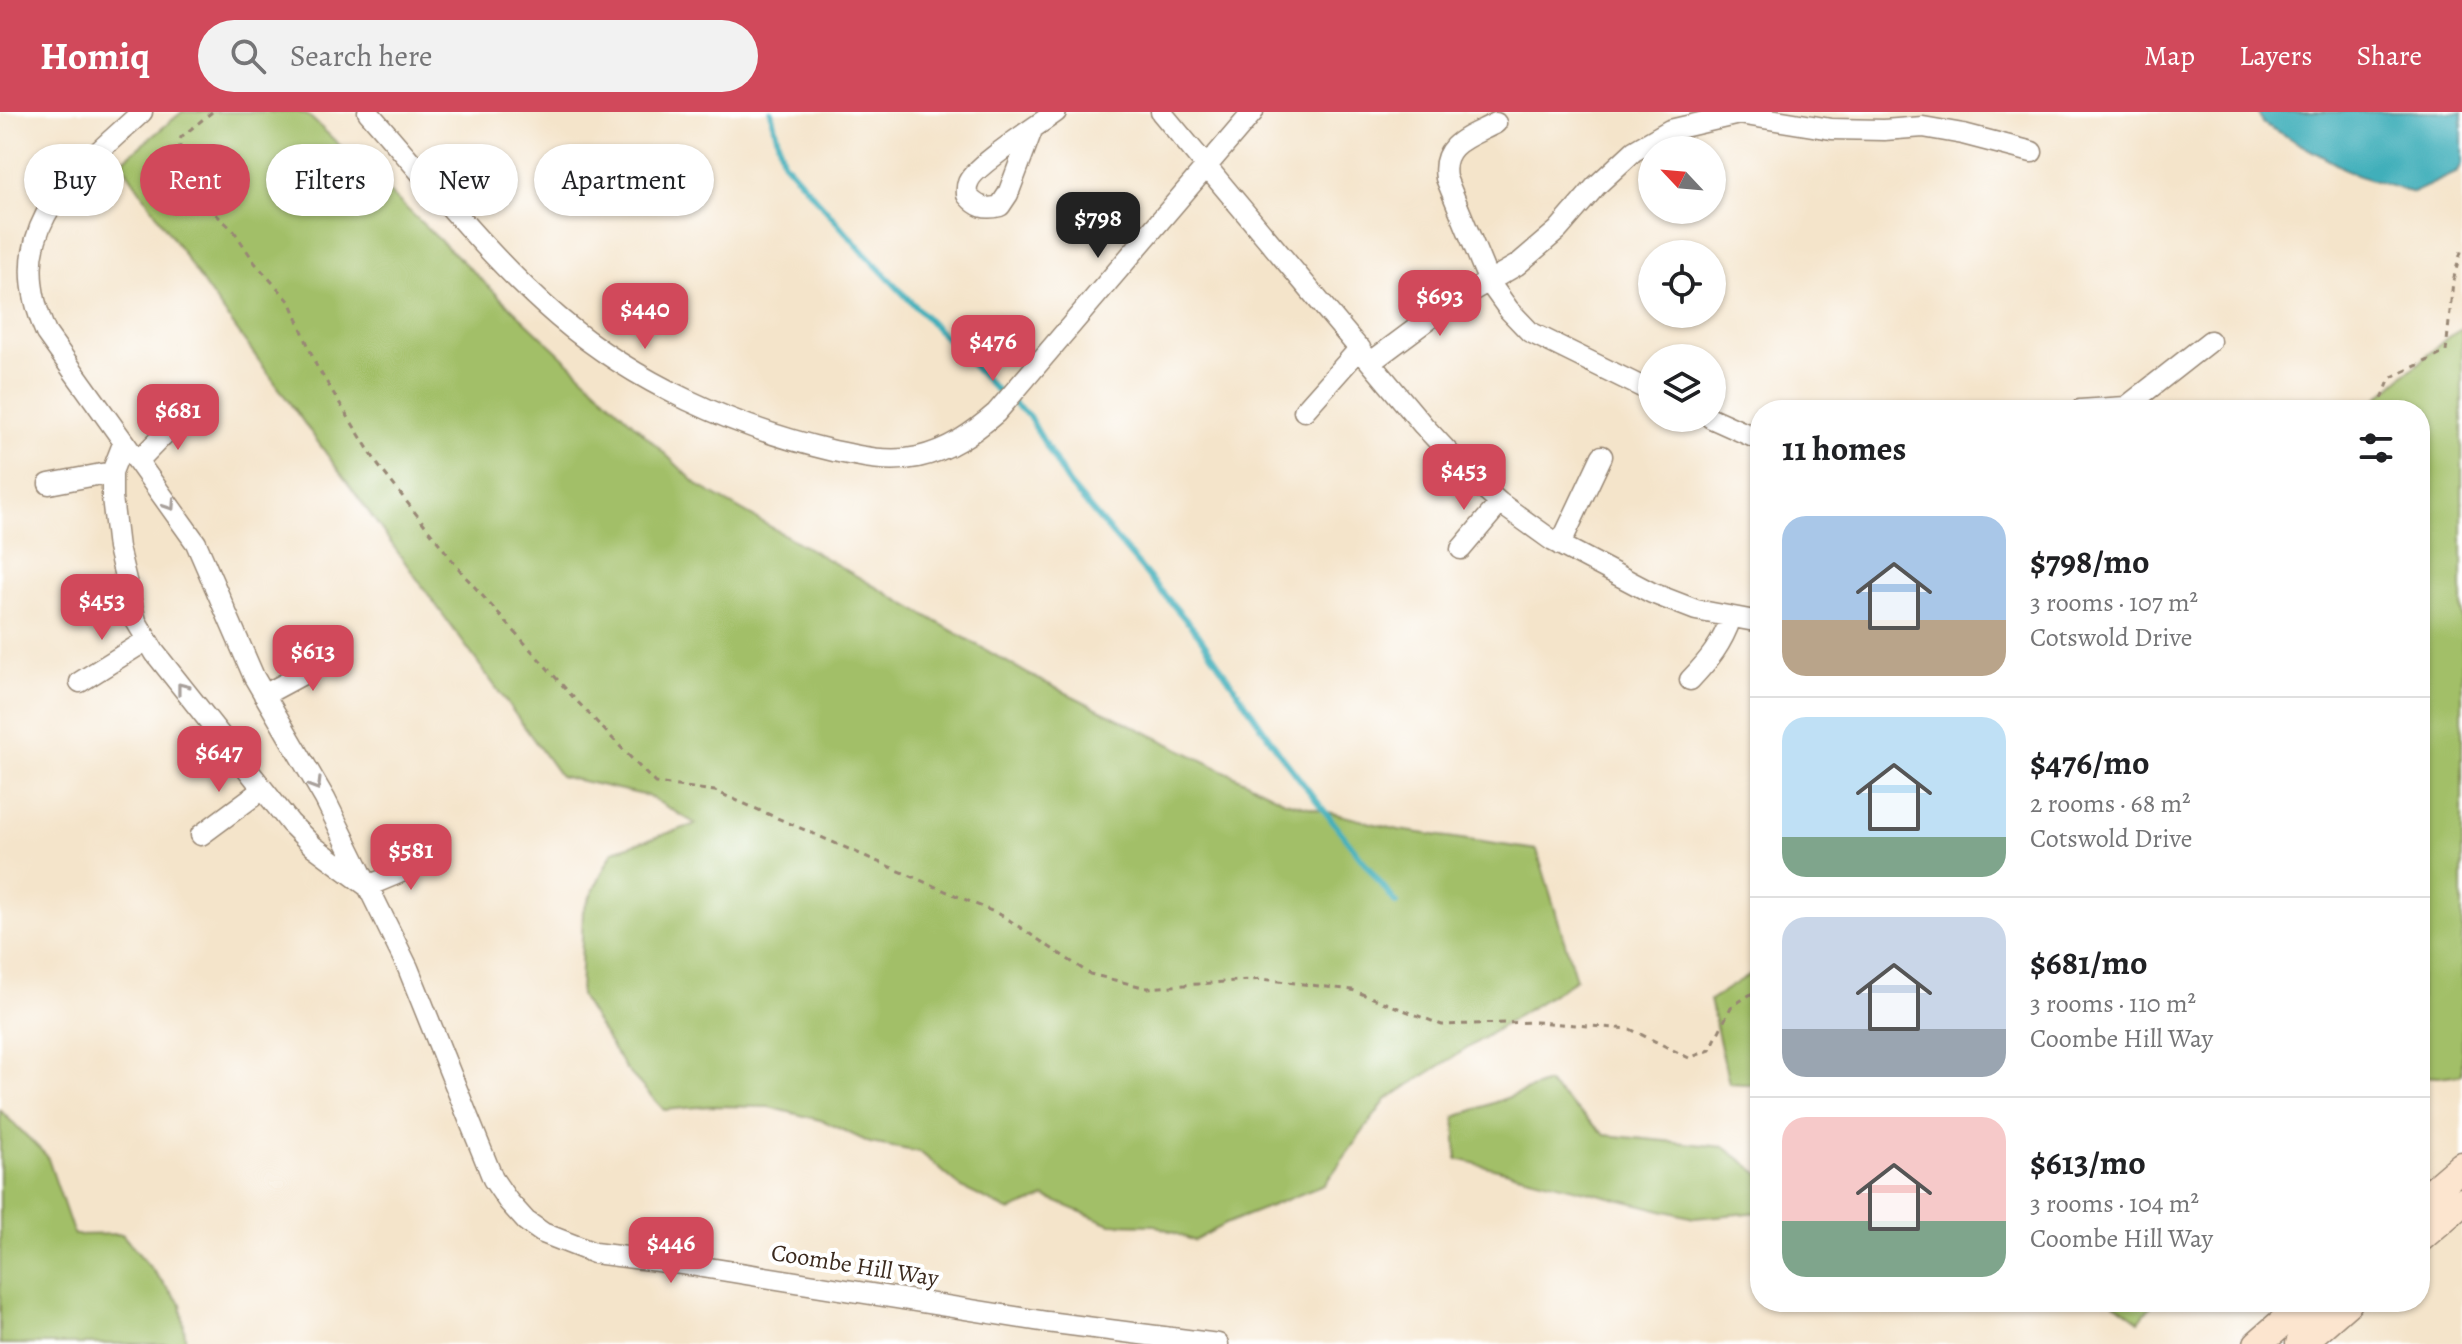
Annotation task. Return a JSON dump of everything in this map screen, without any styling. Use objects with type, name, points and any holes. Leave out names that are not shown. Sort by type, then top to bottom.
[{"type":"main road","points":[[2430,1193],[2462,1166]]},
{"type":"main road","points":[[2430,1229],[2462,1202]]},
{"type":"main road","points":[[2258,1344],[2295,1312]]},
{"type":"main road","points":[[2300,1344],[2337,1312]]},
{"type":"street","name":"Coombe Hill Way","points":[[142,112],[56,194],[33,247],[34,303],[46,333],[196,543],[264,695],[332,812],[408,968],[493,1179],[508,1201],[526,1221],[543,1233],[594,1253],[1047,1322],[1218,1344]]},
{"type":"street","points":[[368,112],[516,279],[584,337],[659,386],[785,439],[875,460],[899,460],[935,452],[972,434],[996,413],[1253,112]]},
{"type":"street","points":[[1032,130],[1056,112]]},
{"type":"street","points":[[1161,112],[1423,425],[1500,503],[1560,545],[1652,593],[1696,610],[1750,621]]},
{"type":"street","points":[[1304,411],[1366,355],[1517,265],[1558,230],[1596,186],[1634,151],[1670,130],[1739,113],[1831,129],[1884,130],[1914,120],[2032,152]]},
{"type":"street","points":[[1496,123],[1454,145],[1446,154],[1444,164],[1446,178],[1489,282],[1530,332],[1638,385]]},
{"type":"street","points":[[2136,400],[2210,341]]},
{"type":"street","points":[[139,460],[186,412]]},
{"type":"street","points":[[1726,425],[1750,436]]},
{"type":"street","name":"Coombe Hill Way","points":[[123,444],[112,472],[112,497],[123,572],[136,621],[147,640],[304,837],[368,886]]},
{"type":"street","points":[[1560,545],[1602,456]]},
{"type":"street","points":[[49,484],[112,472]]},
{"type":"street","points":[[1461,549],[1500,503]]},
{"type":"street","points":[[1690,680],[1714,655],[1731,618]]},
{"type":"street","points":[[80,682],[147,640]]},
{"type":"street","points":[[264,695],[342,653]]},
{"type":"street","points":[[201,835],[263,789]]},
{"type":"street","points":[[304,837],[322,828],[332,812]]},
{"type":"street","points":[[368,886],[437,857]]},
{"type":"path","points":[[212,112],[181,137],[177,170],[194,194],[234,231],[255,263],[291,303],[316,365],[378,465],[454,562],[573,697],[655,783],[715,791],[1003,916],[1090,974],[1147,988],[1262,979],[1352,990],[1442,1025],[1535,1022],[1630,1029],[1689,1058],[1710,1050],[1731,1007],[1750,995]]},
{"type":"path","points":[[2382,400],[2390,378],[2446,352],[2453,281],[2462,248]]},
{"type":"green space","points":[[182,112],[299,112],[309,116],[339,144],[266,144],[266,216],[394,216],[394,197],[410,212],[410,216],[414,216],[699,486],[1030,675],[1285,801],[1399,830],[1537,850],[1576,979],[1386,1100],[1324,1185],[1225,1224],[1194,1241],[1155,1225],[1110,1224],[1045,1197],[1010,1211],[962,1188],[920,1152],[870,1143],[824,1121],[769,1107],[710,1106],[664,1110],[625,1068],[580,996],[583,911],[613,851],[696,824],[648,796],[560,776],[207,289],[158,216],[250,216],[250,144],[143,144]]},
{"type":"green space","points":[[140,146],[140,190],[124,166],[124,160]]},
{"type":"green space","points":[[2462,329],[2462,1074],[2438,1077],[2430,1077],[2430,400],[2376,400],[2448,337]]},
{"type":"green space","points":[[1750,974],[1750,1084],[1729,1083],[1710,1000]]},
{"type":"green space","points":[[1547,1083],[1605,1135],[1724,1147],[1750,1166],[1750,1213],[1694,1218],[1457,1159],[1455,1117]]},
{"type":"green space","points":[[0,1110],[47,1156],[74,1235],[122,1234],[181,1304],[186,1344],[0,1344]]},
{"type":"green space","points":[[2127,1312],[2146,1312],[2139,1321]]},
{"type":"water","points":[[2258,112],[2462,112],[2462,163],[2458,172],[2413,193],[2356,175],[2262,123]]},
{"type":"waterway","points":[[771,112],[783,161],[864,253],[994,388],[1028,415],[1069,484],[1198,634],[1281,755],[1396,903]]}]
